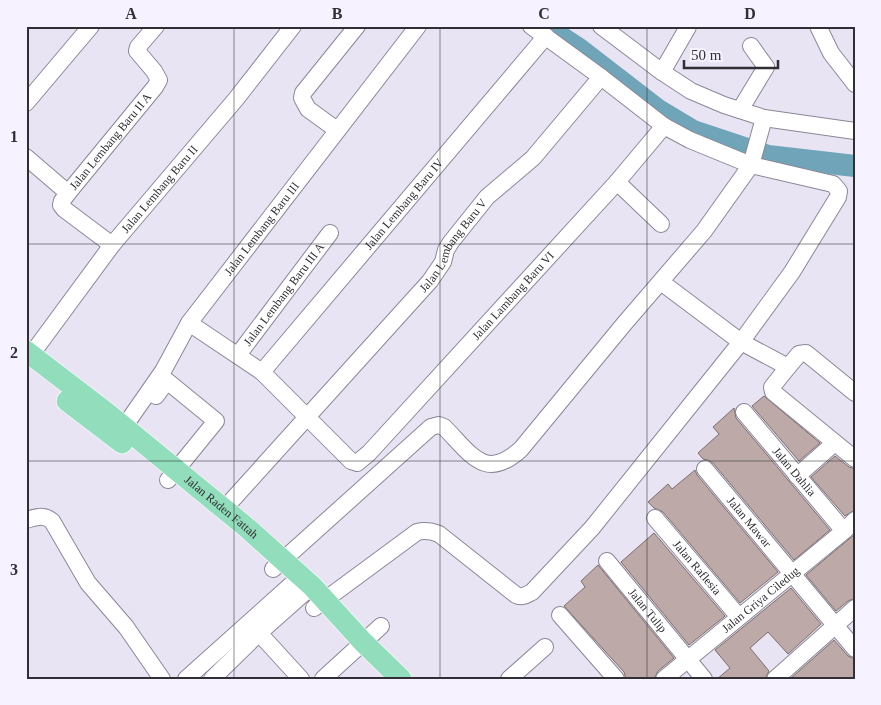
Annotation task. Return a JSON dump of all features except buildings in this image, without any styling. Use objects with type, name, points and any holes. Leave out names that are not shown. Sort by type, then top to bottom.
[{"type":"main road","name":"Jalan Raden Fattah","points":[[28,358],[278,564]]},
{"type":"main road","name":"Jalan Raden Fattah","points":[[172,475],[224,509],[359,646],[384,679]]},
{"type":"main road","name":"Jalan Raden Fattah","points":[[359,646],[401,679]]},
{"type":"street","points":[[26,103],[91,26]]},
{"type":"street","name":"Jalan Lembang Baru II A","points":[[112,245],[64,209],[61,205],[62,200],[159,80],[154,70],[136,51],[156,26]]},
{"type":"street","name":"Jalan Lembang Baru II","points":[[28,358],[112,245],[236,99],[293,26]]},
{"type":"street","points":[[337,130],[308,109],[302,98],[303,93],[357,26]]},
{"type":"street","name":"Jalan Lembang Baru III","points":[[123,435],[163,371],[189,323],[418,26]]},
{"type":"street","points":[[186,679],[309,594],[417,532],[428,530],[439,534],[516,594],[525,596],[532,592],[592,528],[741,342],[792,272],[838,197],[839,191],[833,184],[754,157],[690,140],[664,126],[531,26]]},
{"type":"street","points":[[601,26],[662,72],[691,91],[764,118],[855,131]]},
{"type":"street","points":[[818,26],[831,53],[855,84]]},
{"type":"street","points":[[662,72],[688,27]]},
{"type":"street","name":"Jalan Lembang Baru IV","points":[[262,372],[546,36]]},
{"type":"street","points":[[740,110],[766,67],[751,46]]},
{"type":"street","name":"Jalan Lembang Baru V","points":[[224,509],[306,416],[430,281],[443,262],[446,250],[451,242],[487,197],[533,158],[601,77]]},
{"type":"street","points":[[278,564],[431,427],[439,425],[444,427],[479,461],[488,465],[500,463],[512,457],[704,232],[754,157],[764,118]]},
{"type":"street","name":"Jalan Lambang Baru VI","points":[[306,416],[351,461],[357,462],[369,454],[617,182],[664,126]]},
{"type":"street","points":[[26,158],[68,192]]},
{"type":"street","points":[[617,182],[661,224]]},
{"type":"street","name":"Jalan Lembang Baru III A","points":[[238,355],[330,233]]},
{"type":"street","points":[[661,282],[741,342],[788,367]]},
{"type":"street","points":[[189,323],[262,372],[306,416]]},
{"type":"street","points":[[855,393],[806,353],[799,354],[772,387],[773,392],[855,460]]},
{"type":"street","points":[[123,435],[167,381],[216,421],[172,475]]},
{"type":"street","name":"Jalan Dahlia","points":[[744,412],[797,476],[850,526]]},
{"type":"street","points":[[797,476],[830,447]]},
{"type":"street","name":"Jalan Mawar","points":[[705,469],[855,649]]},
{"type":"street","points":[[26,520],[41,515],[46,516],[52,521],[88,583],[126,627],[162,679]]},
{"type":"street","name":"Jalan Raflesia","points":[[655,518],[739,617]]},
{"type":"street","name":"Jalan Griya Ciledug","points":[[664,679],[850,526]]},
{"type":"street","name":"Jalan Tulip","points":[[607,561],[704,679]]},
{"type":"street","points":[[212,679],[258,633],[309,594]]},
{"type":"street","points":[[775,679],[855,608]]},
{"type":"street","points":[[560,615],[616,679]]},
{"type":"street","points":[[323,679],[381,626]]},
{"type":"street","points":[[258,633],[301,679]]},
{"type":"street","points":[[509,679],[545,647]]},
{"type":"waterway","points":[[544,26],[579,49],[658,110],[693,131],[768,156],[855,166]]}]
